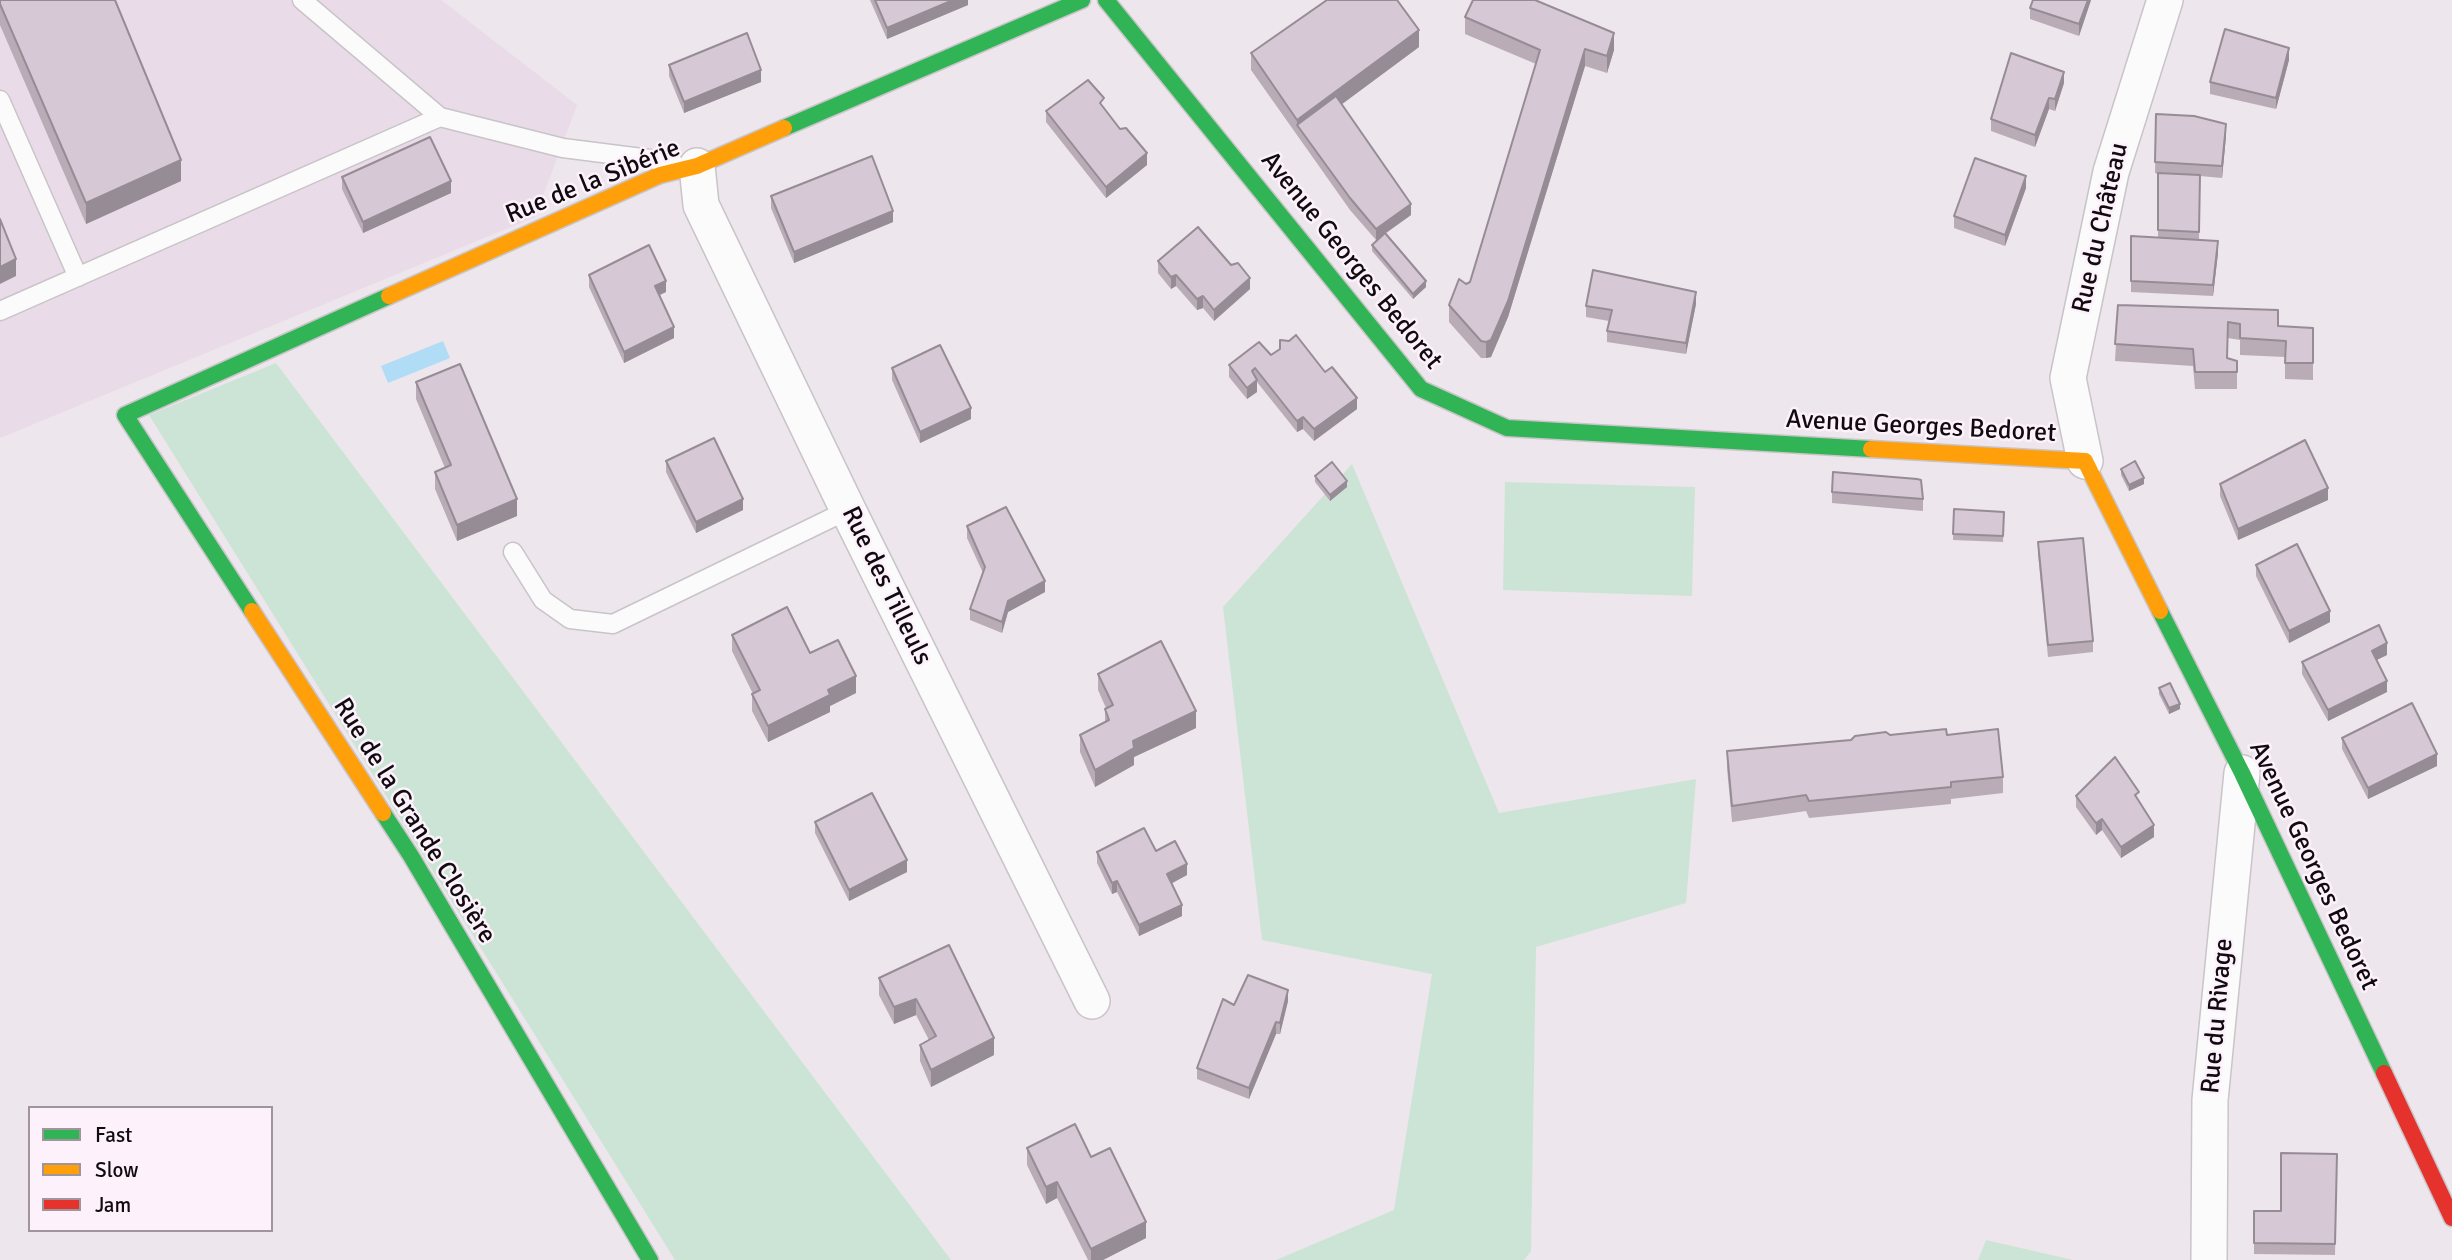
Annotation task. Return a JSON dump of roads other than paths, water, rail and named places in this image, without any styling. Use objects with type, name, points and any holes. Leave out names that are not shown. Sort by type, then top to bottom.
[{"type":"street","name":"Rue de la Sibérie","points":[[125,415],[660,175],[697,166],[1082,0]]},
{"type":"street","name":"Avenue Georges Bedoret","points":[[1106,0],[1421,389],[1507,428],[2085,461],[2242,772],[2452,1218]]},
{"type":"street","name":"Rue du Château","points":[[2085,461],[2068,378],[2111,172],[2165,0]]},
{"type":"street","name":"Rue des Tilleuls","points":[[697,166],[701,205],[848,510],[1092,1001]]},
{"type":"street","name":"Rue de la Grande Closière","points":[[125,415],[411,856],[650,1260]]},
{"type":"street","name":"Rue du Rivage","points":[[2208,1260],[2210,1100],[2242,772]]},
{"type":"lane","points":[[302,0],[440,117],[563,148],[697,166]]},
{"type":"lane","points":[[0,100],[78,277]]},
{"type":"lane","points":[[0,311],[440,117]]},
{"type":"lane","points":[[513,552],[543,600],[569,619],[613,624],[848,510]]},
{"type":"water","points":[[443,341],[450,358],[388,383],[381,366]]}]
